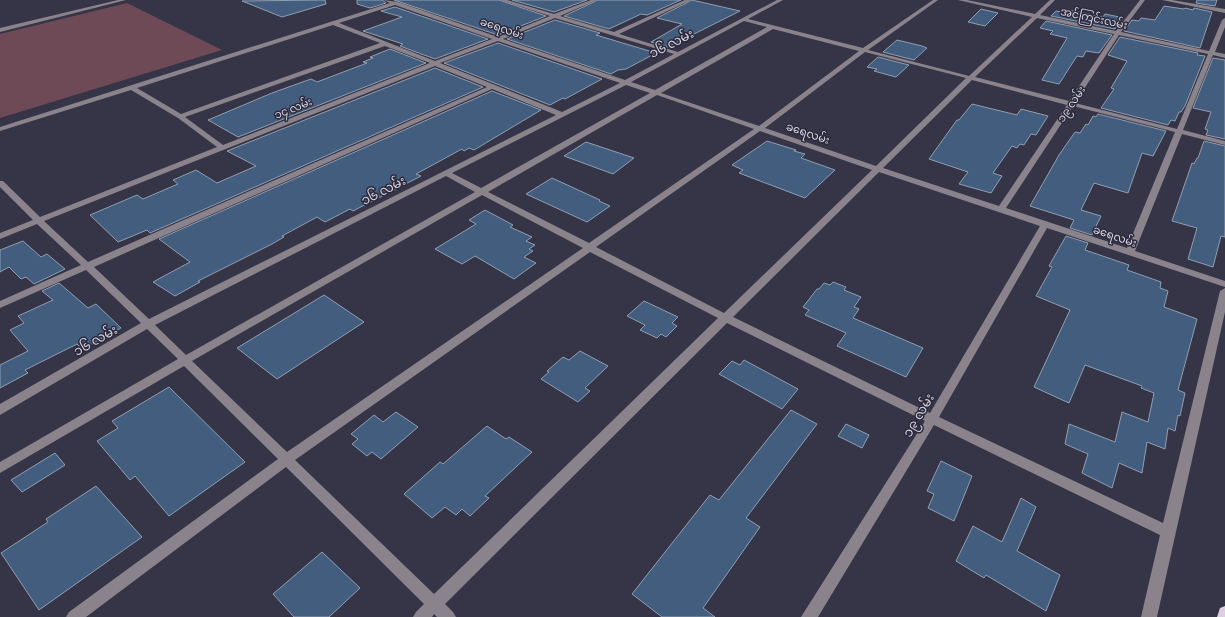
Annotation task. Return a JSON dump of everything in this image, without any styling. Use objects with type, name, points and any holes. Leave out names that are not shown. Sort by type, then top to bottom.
[{"type":"main road","points":[[1224,617],[1225,613]]},
{"type":"street","points":[[0,30],[124,0]]},
{"type":"street","name":"ခရေလမ်း","points":[[385,0],[878,169],[1225,284]]},
{"type":"street","points":[[0,129],[131,86],[406,0]]},
{"type":"street","points":[[503,0],[679,54]]},
{"type":"street","name":"၁၄ လမ်း","points":[[0,236],[595,0]]},
{"type":"street","points":[[615,34],[688,0]]},
{"type":"street","name":"၁၆ လမ်း","points":[[0,410],[148,324],[679,54],[781,0]]},
{"type":"street","points":[[74,617],[286,460],[760,128],[863,51],[936,0]]},
{"type":"street","name":"အင်ကြင်းလမ်း","points":[[960,0],[1225,56]]},
{"type":"street","points":[[422,617],[970,78],[1034,16],[1053,0]]},
{"type":"street","name":"၁၉ လမ်း","points":[[1001,209],[1118,34],[1143,0]]},
{"type":"street","points":[[1164,0],[1225,11]]},
{"type":"street","points":[[744,20],[1225,143]]},
{"type":"street","points":[[1130,252],[1210,53],[1225,20]]},
{"type":"street","points":[[334,23],[561,114]]},
{"type":"street","points":[[0,468],[185,360],[772,27]]},
{"type":"street","points":[[180,117],[384,44]]},
{"type":"street","points":[[131,86],[180,117],[222,148]]},
{"type":"street","points":[[0,305],[491,87]]},
{"type":"street","points":[[445,173],[726,318],[1168,532]]},
{"type":"street","points":[[0,183],[37,221],[88,266],[148,324],[448,617]]},
{"type":"street","name":"၁၉ လမ်း","points":[[809,617],[932,419],[1045,224]]},
{"type":"street","points":[[1149,617],[1225,291]]},
{"type":"shaded area","points":[[127,3],[222,50],[0,118],[0,34]]},
{"type":"building","points":[[325,0],[326,4],[282,17],[242,1]]},
{"type":"building","points":[[357,0],[382,0],[386,3],[370,8],[357,4]]},
{"type":"building","points":[[394,0],[499,0],[546,16],[498,35]]},
{"type":"building","points":[[512,0],[587,0],[554,12]]},
{"type":"building","points":[[598,0],[681,0],[647,15],[641,14],[609,29],[564,16]]},
{"type":"building","points":[[692,0],[740,11],[668,47],[651,42],[682,24],[657,18]]},
{"type":"building","points":[[1197,0],[1217,0],[1215,6],[1196,3]]},
{"type":"building","points":[[1164,6],[1193,10],[1194,8],[1212,12],[1200,48],[1124,31],[1132,20],[1139,21],[1141,18],[1155,20]]},
{"type":"building","points":[[395,7],[488,39],[435,59],[400,46],[403,44],[363,31],[402,17],[381,11]]},
{"type":"building","points":[[981,9],[998,13],[985,26],[968,22]]},
{"type":"building","points":[[1064,9],[1103,17],[1105,14],[1124,18],[1115,29],[1051,16],[1056,11],[1062,12]]},
{"type":"building","points":[[555,20],[600,33],[596,35],[656,53],[626,69],[618,70],[611,74],[507,39]]},
{"type":"building","points":[[1046,21],[1112,35],[1099,53],[1086,51],[1083,57],[1077,56],[1059,84],[1042,80],[1067,38],[1050,34],[1053,31],[1040,28]]},
{"type":"building","points":[[1120,37],[1198,53],[1197,55],[1205,56],[1185,106],[1181,112],[1179,112],[1175,121],[1171,120],[1168,125],[1101,108],[1114,89],[1111,88],[1127,61],[1108,55]]},
{"type":"building","points":[[897,40],[927,48],[914,60],[883,52]]},
{"type":"building","points":[[498,43],[602,79],[565,99],[563,98],[550,105],[444,63]]},
{"type":"building","points":[[390,49],[426,63],[238,137],[208,120],[272,93],[311,79],[317,82],[367,63],[363,62],[373,58],[370,57]]},
{"type":"building","points":[[878,57],[909,65],[896,77],[874,71],[877,69],[867,67]]},
{"type":"building","points":[[1213,58],[1225,60],[1225,139],[1206,135],[1208,130],[1205,129],[1211,112],[1193,108]]},
{"type":"building","points":[[435,68],[483,87],[150,233],[147,230],[118,242],[90,215],[137,195],[143,199],[178,184],[173,180],[196,170],[217,183],[256,166],[227,151]]},
{"type":"building","points":[[492,91],[541,110],[474,150],[469,148],[464,151],[462,149],[416,174],[421,176],[353,211],[350,209],[325,222],[317,217],[282,236],[284,237],[272,244],[198,281],[200,282],[175,296],[153,282],[190,262],[159,239]]},
{"type":"building","points":[[972,104],[1017,115],[1021,109],[1048,116],[1036,135],[1031,134],[1024,145],[1020,144],[1017,148],[1012,146],[993,173],[1002,176],[991,193],[959,184],[968,172],[929,159],[957,120],[959,120]]},
{"type":"building","points":[[1098,114],[1166,131],[1153,156],[1142,153],[1128,193],[1094,183],[1081,210],[1101,216],[1092,235],[1070,228],[1074,220],[1030,206],[1059,155],[1075,132],[1080,133],[1086,124],[1088,125],[1093,116],[1096,117]]},
{"type":"building","points":[[767,141],[796,150],[794,151],[805,154],[801,158],[835,170],[805,198],[739,173],[743,170],[732,165]]},
{"type":"building","points":[[1204,141],[1225,146],[1225,237],[1221,236],[1213,267],[1188,259],[1197,228],[1172,221],[1192,163],[1194,164],[1198,158]]},
{"type":"building","points":[[586,142],[634,158],[613,174],[564,156]]},
{"type":"building","points":[[552,178],[610,206],[587,222],[526,194]]},
{"type":"building","points":[[485,210],[513,225],[510,227],[532,237],[526,241],[535,245],[529,249],[533,251],[524,257],[536,263],[514,279],[475,256],[462,264],[435,249],[476,224],[469,220]]},
{"type":"building","points":[[1066,236],[1088,243],[1085,250],[1129,265],[1127,270],[1161,282],[1160,288],[1168,291],[1164,307],[1197,319],[1178,390],[1185,393],[1175,431],[1168,428],[1165,449],[1147,442],[1142,473],[1119,463],[1112,488],[1082,473],[1088,454],[1065,444],[1069,424],[1115,442],[1122,412],[1148,422],[1154,393],[1141,388],[1142,386],[1085,365],[1069,403],[1034,387],[1070,310],[1036,296],[1052,267],[1049,266]]},
{"type":"building","points":[[23,241],[41,257],[47,254],[65,269],[34,284],[26,277],[21,279],[9,267],[0,272],[0,250]]},
{"type":"building","points":[[833,282],[846,287],[844,290],[861,297],[854,307],[859,309],[853,318],[923,348],[906,377],[837,346],[846,333],[805,315],[809,310],[803,307],[817,289],[819,289],[824,283],[830,285]]},
{"type":"building","points":[[59,283],[88,308],[96,304],[121,328],[82,349],[77,344],[25,370],[28,373],[0,388],[0,365],[28,351],[10,330],[24,323],[18,316],[53,300],[42,291]]},
{"type":"building","points":[[324,295],[364,322],[277,379],[237,348]]},
{"type":"building","points":[[644,301],[678,317],[672,323],[677,326],[666,337],[661,334],[657,338],[640,330],[645,325],[627,316]]},
{"type":"building","points":[[580,351],[608,366],[585,388],[590,391],[578,402],[541,379],[549,372],[547,371],[563,357],[569,360]]},
{"type":"building","points":[[744,360],[798,389],[782,409],[719,374],[732,361],[740,365]]},
{"type":"building","points":[[169,387],[245,462],[169,516],[135,476],[130,480],[97,441],[118,428],[112,421]]},
{"type":"building","points":[[791,410],[817,424],[746,518],[760,527],[703,608],[715,617],[662,617],[632,594],[710,495],[719,500]]},
{"type":"building","points":[[396,412],[418,427],[381,459],[372,452],[367,456],[352,444],[358,439],[351,434],[374,415],[383,422]]},
{"type":"building","points":[[846,424],[869,435],[862,448],[838,436]]},
{"type":"building","points":[[487,426],[506,439],[509,437],[532,452],[485,496],[489,498],[470,516],[462,509],[456,515],[445,507],[432,518],[404,494],[440,462],[443,464]]},
{"type":"building","points":[[55,453],[65,465],[22,492],[11,480]]},
{"type":"building","points":[[941,461],[972,476],[954,521],[928,508],[934,494],[927,491]]},
{"type":"building","points":[[96,486],[142,537],[39,610],[1,553],[48,522],[46,519]]},
{"type":"building","points":[[1021,498],[1036,507],[1017,551],[1060,575],[1046,611],[986,575],[984,578],[956,561],[973,526],[1002,542]]},
{"type":"building","points":[[322,552],[360,588],[329,617],[294,617],[273,594]]}]
